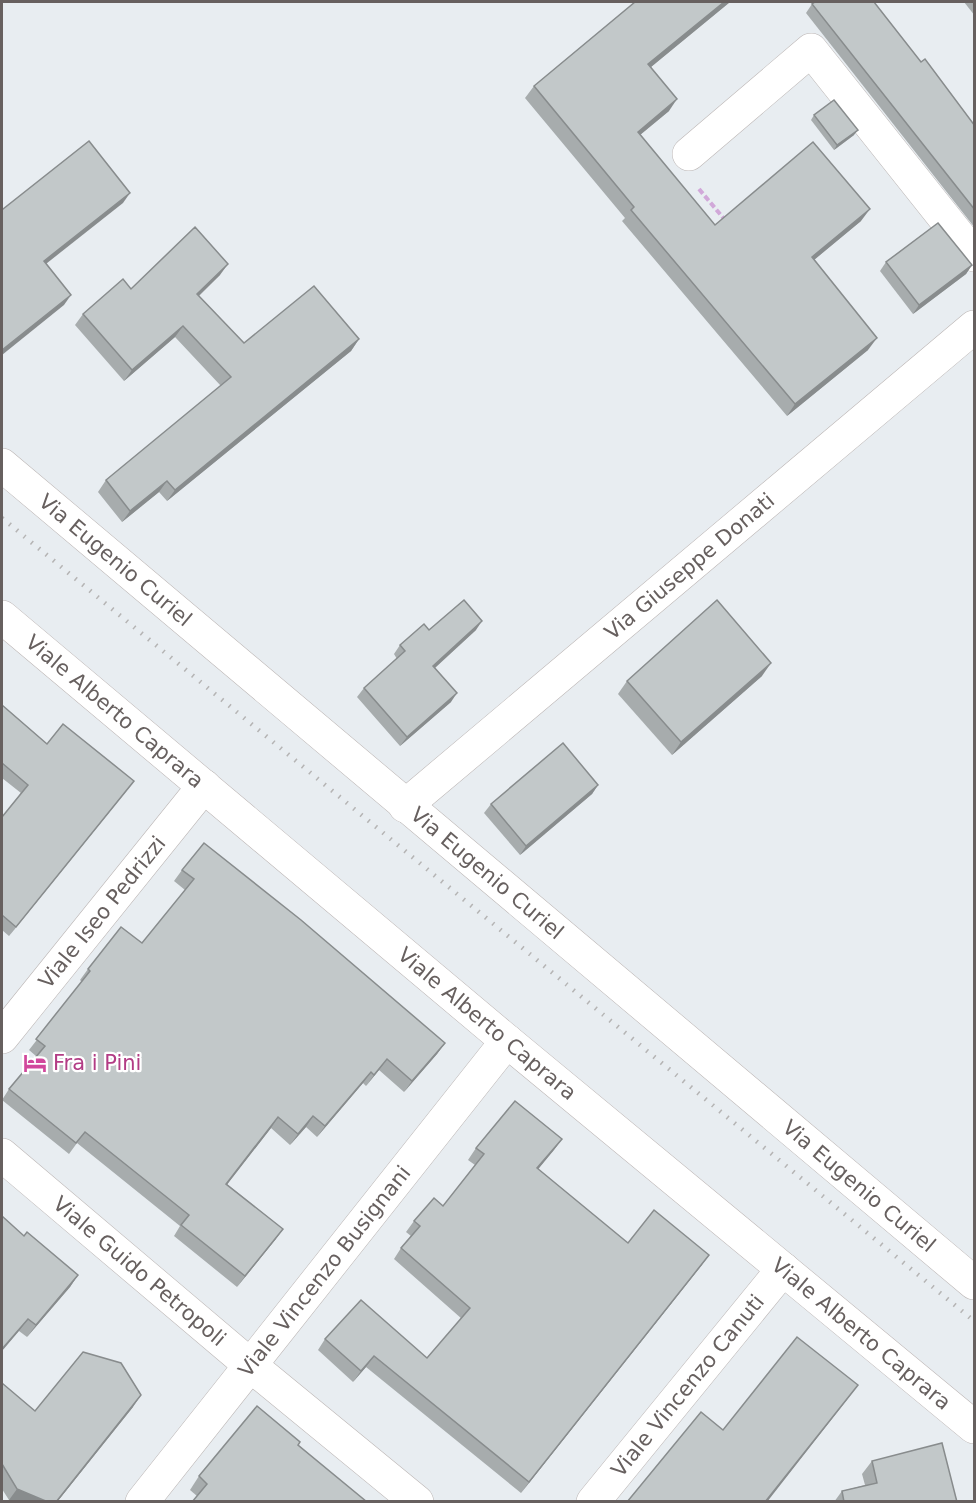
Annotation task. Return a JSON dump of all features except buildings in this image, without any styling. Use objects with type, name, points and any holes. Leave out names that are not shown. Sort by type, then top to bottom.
[{"type":"street","points":[[689,154],[811,50],[975,255]]},
{"type":"street","name":"Via Giuseppe Donati","points":[[405,806],[975,327]]},
{"type":"street","name":"Via Eugenio Curiel","points":[[2,465],[975,1283]]},
{"type":"street","name":"Viale Alberto Caprara","points":[[2,617],[507,1041],[975,1427]]},
{"type":"street","name":"Viale Iseo Pedrizzi","points":[[2,1037],[204,786]]},
{"type":"street","name":"Viale Vincenzo Busignani","points":[[142,1502],[507,1041]]},
{"type":"street","name":"Viale Guido Petropoli","points":[[2,1155],[249,1365],[417,1502]]},
{"type":"street","name":"Viale Vincenzo Canuti","points":[[593,1502],[783,1269]]},
{"type":"path","points":[[689,154],[698,165],[686,175],[729,225]]},
{"type":"railway","points":[[2,518],[974,1321]]},
{"type":"place","name":"Fra i Pini","points":[[35,1063]]}]
